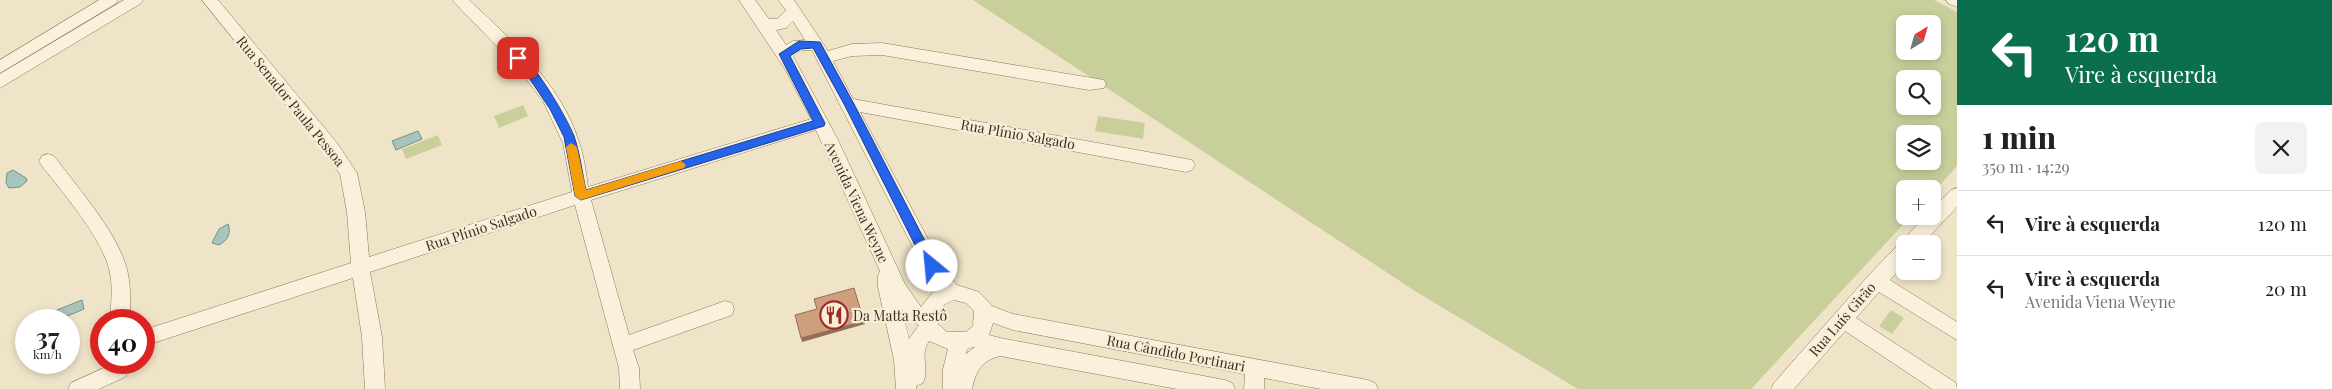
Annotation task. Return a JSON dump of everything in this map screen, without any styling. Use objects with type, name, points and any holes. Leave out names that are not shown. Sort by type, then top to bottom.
[{"type":"street","points":[[0,82],[110,0]]},
{"type":"street","points":[[0,67],[52,43],[135,0]]},
{"type":"street","name":"Rua Senador Paula Pessoa","points":[[210,0],[331,148],[348,173],[356,212],[360,266],[372,337],[375,389]]},
{"type":"street","points":[[460,0],[491,29],[531,73],[554,107],[569,137],[581,196],[629,368],[630,389]]},
{"type":"street","name":"Avenida Viena Weyne","points":[[747,0],[784,54],[820,123],[888,268],[915,313],[927,324]]},
{"type":"street","points":[[765,26],[781,24],[790,5]]},
{"type":"street","points":[[790,5],[820,51],[849,104],[926,256],[937,274],[952,292]]},
{"type":"street","points":[[784,54],[799,45],[820,51],[882,48],[1098,84]]},
{"type":"street","name":"Rua Plínio Salgado","points":[[849,104],[1186,165]]},
{"type":"street","name":"Rua Plínio Salgado","points":[[155,334],[360,266],[820,123]]},
{"type":"street","points":[[48,161],[85,211],[106,245],[119,271],[120,309]]},
{"type":"street","points":[[1919,235],[1957,195]]},
{"type":"street","name":"Rua Luís Girão","points":[[1781,389],[1896,260]]},
{"type":"street","points":[[888,268],[887,287],[902,352],[906,389]]},
{"type":"street","points":[[1876,281],[1957,332]]},
{"type":"street","points":[[917,389],[914,347],[927,324],[928,311],[933,302],[941,296],[952,292],[963,292],[973,296],[981,303],[985,312],[985,322],[981,331],[966,340],[948,342],[938,337],[927,324]]},
{"type":"street","points":[[622,346],[725,310]]},
{"type":"street","name":"Rua Cândido Portinari","points":[[985,312],[1013,322],[1368,389]]},
{"type":"street","points":[[1842,319],[1948,389]]},
{"type":"street","points":[[953,389],[953,369],[966,340]]},
{"type":"street","name":"Rua Cândido Portinari","points":[[966,340],[1225,389]]},
{"type":"street","points":[[962,389],[971,361],[984,352],[1000,347]]},
{"type":"street","points":[[1254,389],[1255,368]]},
{"type":"street","points":[[78,389],[117,374]]},
{"type":"green space","points":[[973,0],[1934,0],[1957,12],[1957,166],[1941,184],[1941,180],[1896,180],[1896,225],[1903,225],[1751,389],[1578,389],[1415,291]]},
{"type":"green space","points":[[523,105],[528,116],[499,128],[494,116]]},
{"type":"green space","points":[[1098,116],[1145,123],[1143,139],[1095,131]]},
{"type":"green space","points":[[438,135],[442,145],[406,159],[402,149]]},
{"type":"green space","points":[[1891,310],[1904,318],[1892,334],[1879,326]]},
{"type":"water","points":[[418,131],[422,139],[396,150],[392,141]]},
{"type":"water","points":[[13,170],[26,178],[27,181],[20,187],[9,188],[6,183],[7,173]]},
{"type":"water","points":[[228,224],[229,234],[226,239],[219,245],[212,243],[219,229]]},
{"type":"water","points":[[82,300],[84,309],[80,311],[80,309],[60,309]]},
{"type":"building","name":"Da Matta Restô","points":[[854,288],[864,321],[801,338],[795,315],[817,309],[814,299]]},
{"type":"slow traffic","points":[[571,147],[581,196],[681,165]]},
{"type":"place","name":"Da Matta Restô","points":[[834,315]]},
{"type":"route","points":[[518,58],[531,73],[554,107],[569,137],[581,196],[820,123],[784,54],[799,45],[816,45],[849,104],[932,266]]}]
